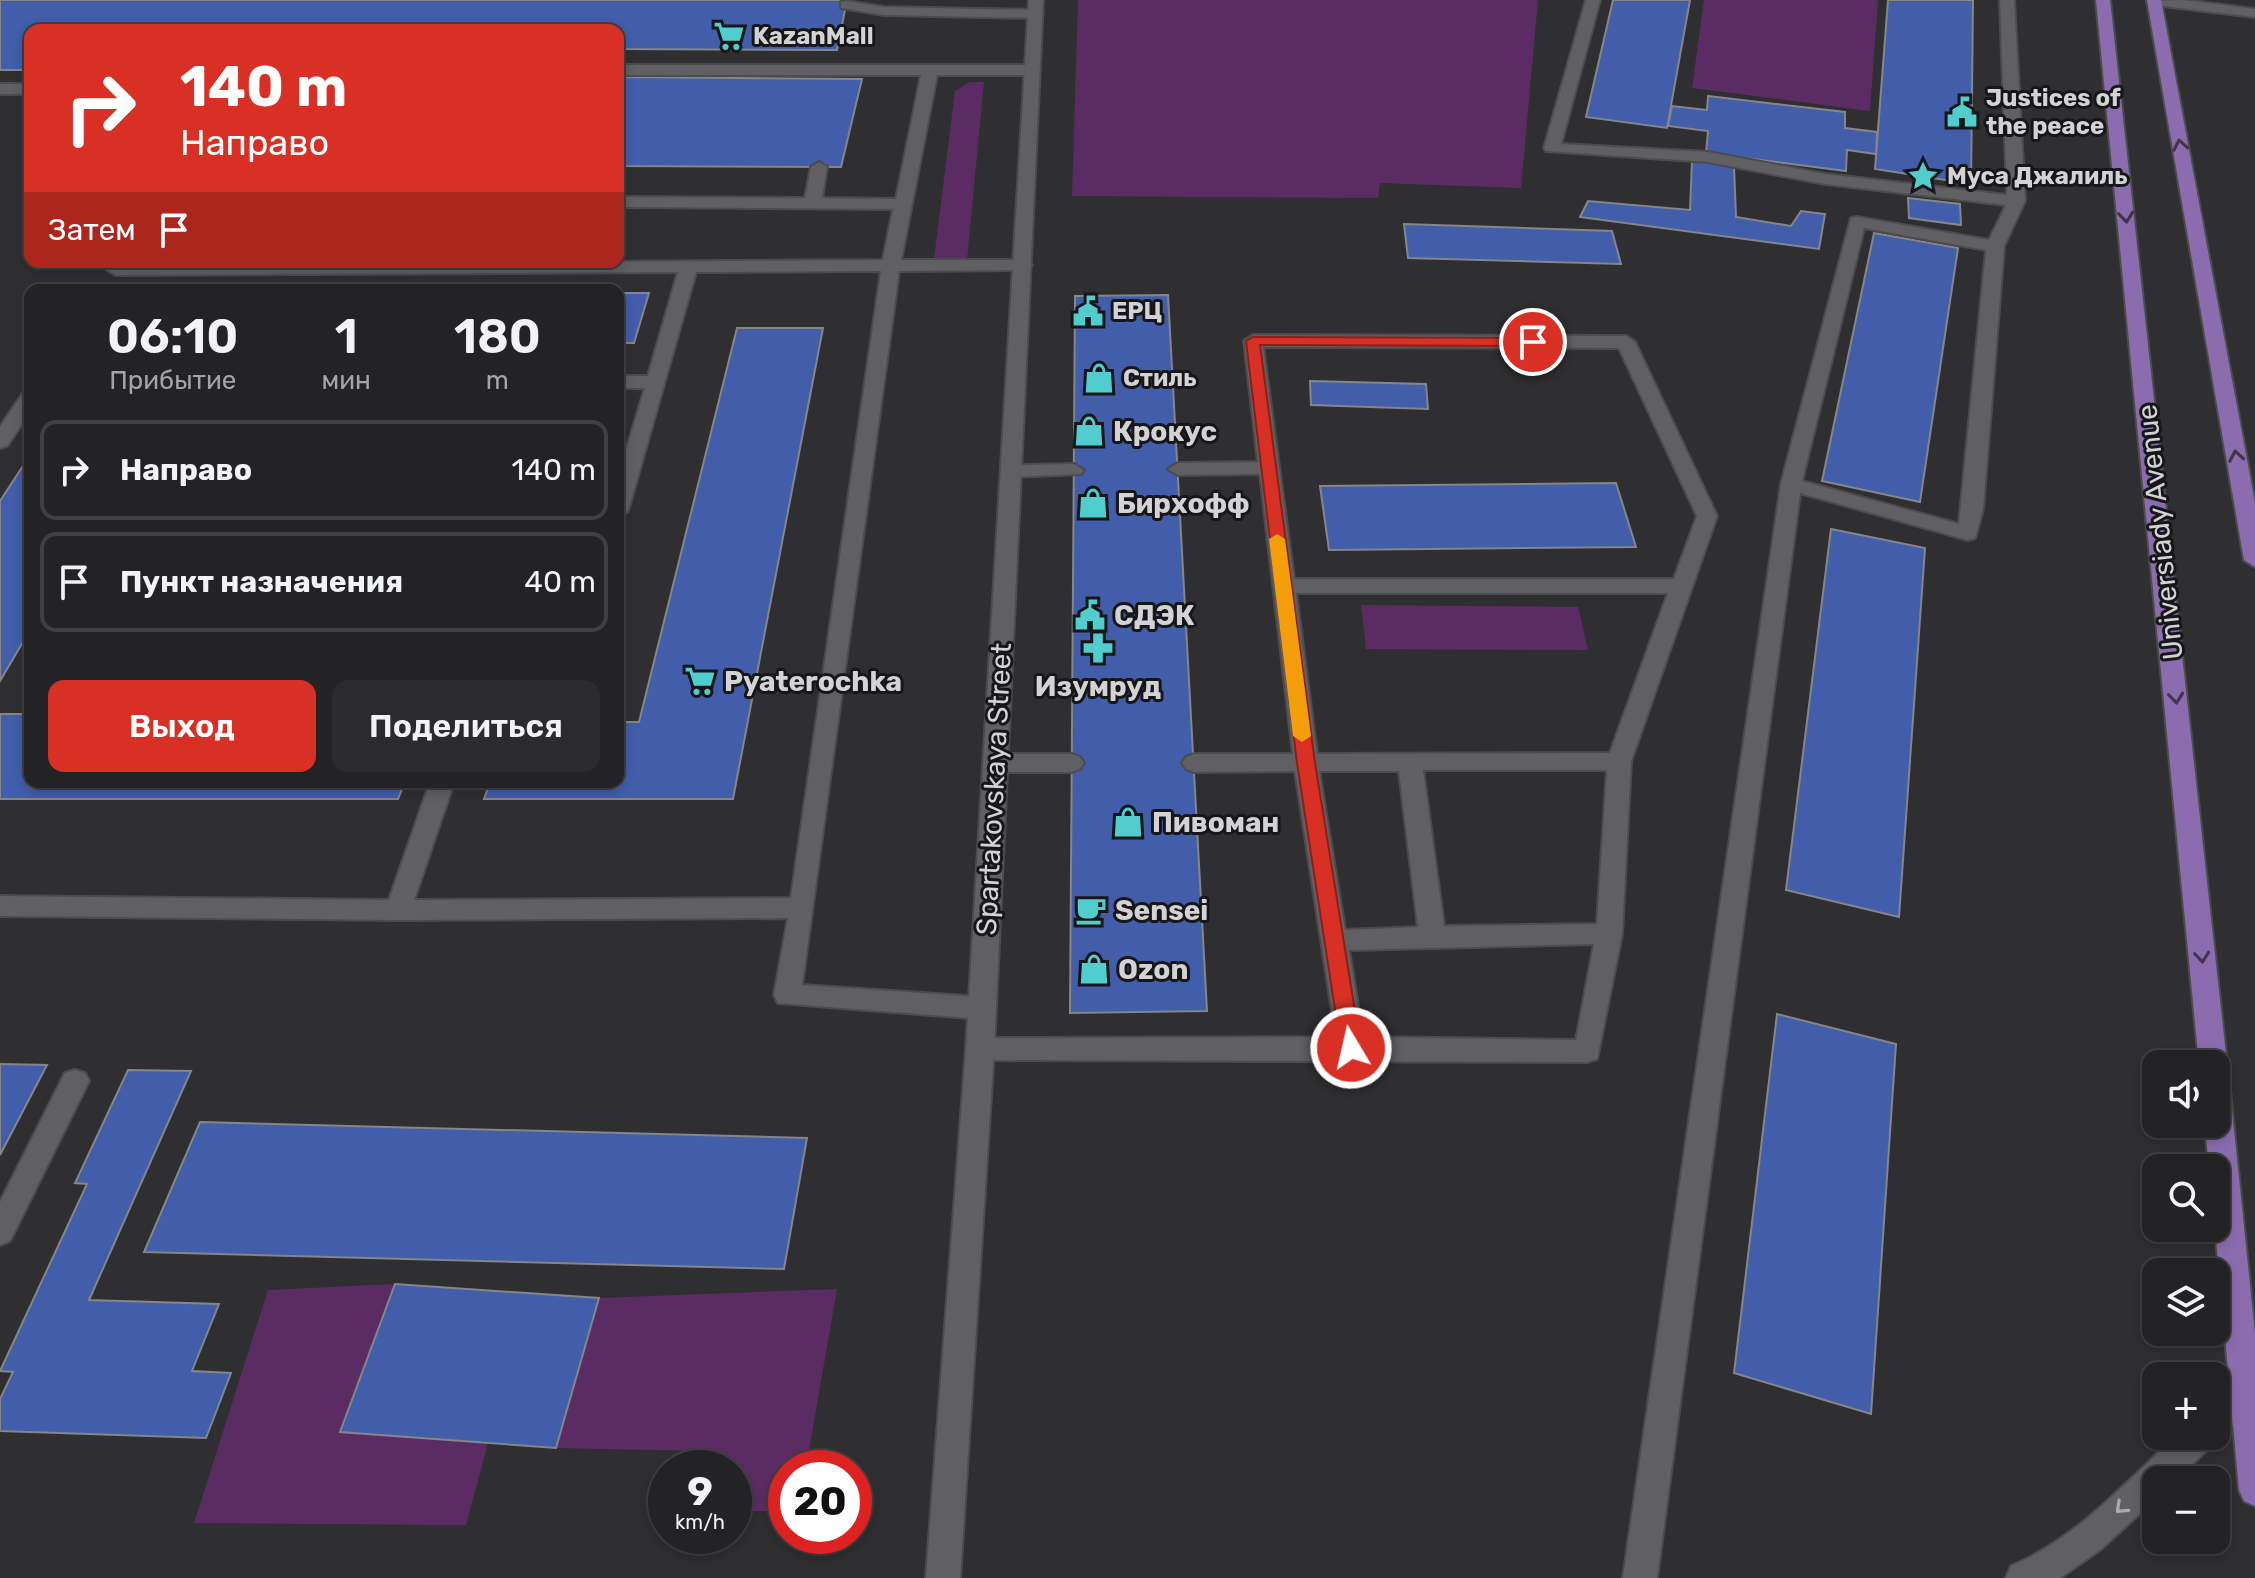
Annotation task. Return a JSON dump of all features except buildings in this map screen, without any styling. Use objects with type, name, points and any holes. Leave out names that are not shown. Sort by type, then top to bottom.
[{"type":"main road","name":"Universiady Avenue","points":[[2103,0],[2212,1050]]},
{"type":"main road","points":[[2154,0],[2255,560]]},
{"type":"main road","points":[[2221,1138],[2255,1490]]},
{"type":"street","points":[[1593,0],[1552,148],[1708,157],[1825,179],[2016,201]]},
{"type":"street","points":[[1791,484],[1968,533],[1973,509],[1995,246],[2016,201],[2007,0]]},
{"type":"street","points":[[2154,0],[2255,13]]},
{"type":"street","points":[[846,5],[884,11],[1036,7]]},
{"type":"street","name":"Spartakovskaya Street","points":[[943,1578],[980,1049],[1036,7]]},
{"type":"street","points":[[843,22],[884,11]]},
{"type":"street","points":[[624,70],[1032,70]]},
{"type":"street","points":[[930,70],[891,264],[802,908],[787,995],[982,1008]]},
{"type":"street","points":[[0,89],[24,89]]},
{"type":"street","points":[[813,204],[819,167]]},
{"type":"street","points":[[624,202],[903,204]]},
{"type":"street","points":[[1640,1578],[1791,484],[1857,222],[1995,246]]},
{"type":"street","points":[[624,266],[1023,265]]},
{"type":"street","points":[[624,491],[689,266]]},
{"type":"street","points":[[980,1049],[1587,1051],[1609,934],[1619,761],[1707,516],[1626,342],[1253,341],[1306,763],[1351,1048]]},
{"type":"street","points":[[624,382],[656,382]]},
{"type":"street","points":[[0,442],[24,406]]},
{"type":"street","points":[[1178,469],[1268,468]]},
{"type":"street","points":[[1011,471],[1074,470]]},
{"type":"street","points":[[1283,586],[1682,586]]},
{"type":"street","points":[[1194,763],[1619,761]]},
{"type":"street","points":[[1410,762],[1432,936]]},
{"type":"street","points":[[996,763],[1072,763]]},
{"type":"street","points":[[398,910],[440,788]]},
{"type":"street","points":[[0,906],[398,910],[802,908]]},
{"type":"street","points":[[1334,941],[1432,936],[1609,934]]},
{"type":"street","points":[[0,1232],[75,1081]]},
{"type":"street","points":[[2230,1407],[2246,1392]]},
{"type":"street","points":[[2023,1578],[2042,1573],[2097,1531],[2184,1450]]},
{"type":"shaded area","points":[[1078,0],[1538,0],[1521,188],[1380,183],[1378,198],[1072,196]]},
{"type":"shaded area","points":[[1704,0],[1878,0],[1870,111],[1692,88]]},
{"type":"shaded area","points":[[970,82],[984,82],[967,260],[934,259],[955,91]]},
{"type":"shaded area","points":[[1361,605],[1578,607],[1588,650],[1366,649]]},
{"type":"shaded area","points":[[395,1284],[340,1431],[488,1443],[466,1525],[194,1523],[268,1290]]},
{"type":"shaded area","points":[[837,1289],[809,1450],[768,1450],[768,1511],[752,1511],[752,1450],[556,1448],[599,1298]]},
{"type":"slow traffic","points":[[1277,539],[1302,736]]},
{"type":"place","name":"KazanMall","points":[[729,36]]},
{"type":"place","name":"Justices of the peace","points":[[1962,112]]},
{"type":"place","name":"Муса Джалиль","points":[[1923,176]]},
{"type":"place","name":"ЕРЦ","points":[[1088,311]]},
{"type":"place","name":"Стиль","points":[[1099,378]]},
{"type":"place","name":"Крокус","points":[[1089,431]]},
{"type":"place","name":"Бирхофф","points":[[1093,503]]},
{"type":"place","name":"СДЭК","points":[[1090,615]]},
{"type":"place","name":"Изумруд","points":[[1098,648]]},
{"type":"place","name":"Pyaterochka","points":[[700,681]]},
{"type":"place","name":"Пивоман","points":[[1128,822]]},
{"type":"place","name":"Sensei","points":[[1091,910]]},
{"type":"place","name":"Ozon","points":[[1094,969]]},
{"type":"route","points":[[1351,1048],[1306,763],[1253,341],[1533,342]]}]
